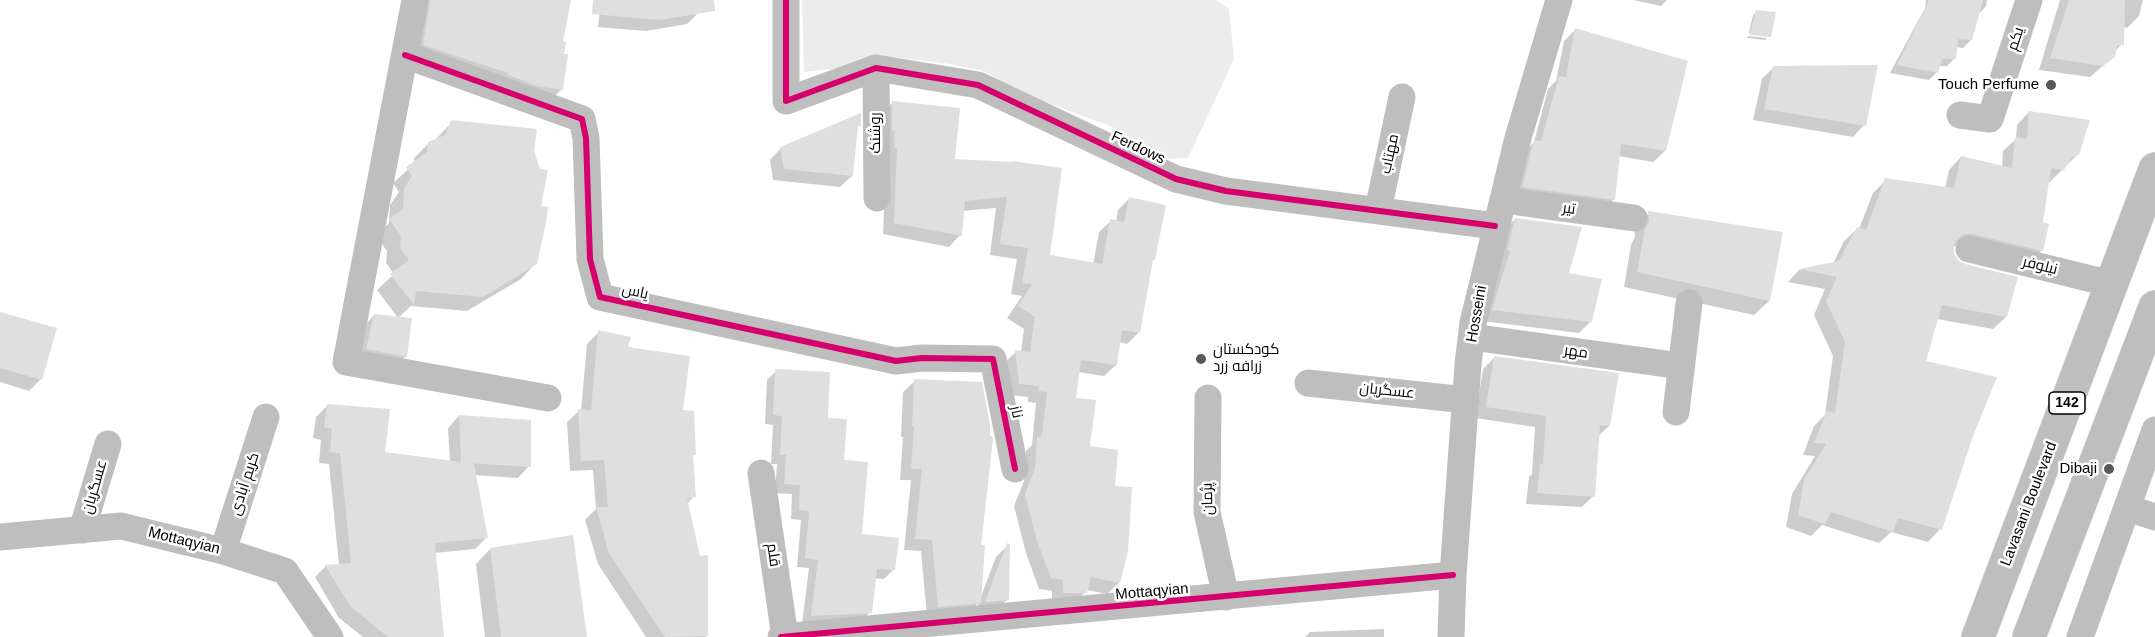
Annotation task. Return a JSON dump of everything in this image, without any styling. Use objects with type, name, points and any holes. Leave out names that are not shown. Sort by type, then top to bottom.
[{"type":"main road","name":"Lavasani Boulevard","points":[[1978,637],[2155,169]]},
{"type":"main road","points":[[2029,637],[2155,307]]},
{"type":"street","points":[[415,0],[346,362],[548,398]]},
{"type":"street","name":"Ferdows","points":[[786,0],[786,101],[876,68],[978,85],[1176,179],[1226,190],[1495,226]]},
{"type":"street","name":"Hosseini","points":[[1451,637],[1453,575],[1472,337],[1495,226],[1518,138],[1559,0]]},
{"type":"street","name":"یکم","points":[[1960,115],[1990,119],[2029,0]]},
{"type":"street","name":"یاس","points":[[405,56],[582,119],[586,138],[590,260],[600,297],[896,361],[922,358],[993,359]]},
{"type":"street","name":"روشنک","points":[[876,68],[877,198]]},
{"type":"street","name":"مهتاب","points":[[1378,210],[1402,97]]},
{"type":"street","name":"تیر","points":[[1503,200],[1634,218]]},
{"type":"street","name":"نیلوفر","points":[[1969,249],[2112,284]]},
{"type":"street","points":[[1676,412],[1689,303]]},
{"type":"street","name":"مهر","points":[[1472,337],[1681,366]]},
{"type":"street","name":"ناز","points":[[993,359],[1015,469]]},
{"type":"street","name":"عسگریان","points":[[1308,383],[1466,400]]},
{"type":"street","name":"پژمان","points":[[1208,398],[1207,512],[1226,597]]},
{"type":"street","name":"کریم آبادی","points":[[223,551],[266,417]]},
{"type":"street","points":[[2080,637],[2155,430]]},
{"type":"street","name":"عسگریان","points":[[82,530],[108,444]]},
{"type":"street","name":"قلم","points":[[761,473],[783,637]]},
{"type":"street","points":[[2127,508],[2155,517]]},
{"type":"street","name":"Mottaqyian","points":[[0,537],[121,526],[223,551],[285,571],[330,637]]},
{"type":"street","name":"Mottaqyian","points":[[783,637],[936,631],[1226,597],[1453,575]]},
{"type":"shaded area","points":[[802,0],[1217,0],[1229,9],[1234,59],[1188,158],[1164,159],[1110,126],[1021,93],[984,71],[893,57],[853,67],[804,72]]},
{"type":"building","points":[[430,0],[571,0],[563,42],[566,42],[564,54],[568,54],[563,90],[537,86],[508,75],[508,73],[423,45]]},
{"type":"building","points":[[593,0],[714,0],[715,11],[659,20],[592,14]]},
{"type":"building","points":[[1929,0],[1983,0],[1972,40],[1958,39],[1956,59],[1942,59],[1938,73],[1897,65]]},
{"type":"building","points":[[2069,0],[2125,0],[2124,45],[2117,46],[2115,57],[2103,66],[2050,58]]},
{"type":"building","points":[[1756,10],[1776,12],[1771,37],[1750,35]]},
{"type":"building","points":[[1575,28],[1688,61],[1666,151],[1621,144],[1615,200],[1522,187],[1534,140],[1541,141],[1559,76],[1566,77]]},
{"type":"building","points":[[1878,65],[1866,126],[1764,109],[1773,66]]},
{"type":"building","points":[[892,101],[960,108],[955,159],[1012,161],[1062,168],[1050,255],[1102,264],[1110,219],[1124,222],[1129,197],[1166,205],[1140,333],[1122,330],[1117,365],[1081,360],[1076,398],[1096,400],[1090,446],[1118,450],[1115,486],[1132,487],[1128,551],[1120,583],[1091,577],[1087,593],[1063,593],[1063,580],[1051,578],[1037,541],[1025,494],[1035,468],[1037,438],[1042,436],[1047,392],[1038,391],[1039,386],[1019,384],[1015,350],[1030,352],[1035,317],[1018,306],[1032,284],[1022,283],[1028,248],[1000,244],[1007,197],[965,201],[962,236],[894,223],[897,148],[894,148],[895,131],[892,131]]},
{"type":"building","points":[[2029,111],[2090,120],[2079,155],[2072,157],[2064,170],[2051,168],[2043,222],[2049,224],[2043,251],[1972,234],[1965,234],[1958,238],[1954,245],[1954,254],[1959,261],[1965,264],[2018,277],[2007,317],[1942,305],[1926,361],[1997,377],[1972,439],[1942,530],[1898,518],[1893,532],[1831,512],[1825,524],[1798,515],[1804,480],[1826,444],[1814,443],[1827,411],[1835,413],[1845,342],[1826,301],[1837,277],[1799,269],[1839,261],[1857,227],[1866,230],[1885,178],[1954,188],[1961,156],[2012,168],[2015,137],[2027,139]]},
{"type":"building","points":[[861,113],[853,176],[784,169],[780,147]]},
{"type":"building","points":[[451,120],[537,129],[534,151],[540,169],[548,170],[541,206],[548,207],[546,223],[537,264],[483,297],[416,291],[414,305],[390,274],[409,260],[400,248],[401,236],[389,219],[403,209],[404,189],[412,176],[406,167],[427,152],[428,142],[445,135]]},
{"type":"building","points":[[1648,211],[1783,232],[1770,301],[1637,272],[1645,229],[1649,221]]},
{"type":"building","points":[[1515,218],[1582,227],[1569,273],[1602,279],[1592,322],[1492,310],[1510,251],[1507,251]]},
{"type":"building","points":[[0,312],[57,328],[42,380],[0,368]]},
{"type":"building","points":[[374,314],[412,318],[407,357],[366,349]]},
{"type":"building","points":[[598,330],[631,337],[628,346],[634,348],[690,356],[683,410],[694,411],[696,455],[693,455],[696,497],[687,498],[700,556],[708,555],[708,636],[665,637],[609,553],[596,507],[608,507],[604,460],[581,461],[578,409],[591,410]]},
{"type":"building","points":[[1494,356],[1619,373],[1610,426],[1600,425],[1595,497],[1537,493],[1540,464],[1543,464],[1546,416],[1486,407]]},
{"type":"building","points":[[775,369],[830,372],[828,418],[847,419],[844,460],[868,462],[862,534],[899,538],[895,570],[877,569],[872,613],[811,616],[818,560],[805,558],[809,511],[799,510],[800,485],[784,484],[786,455],[780,455],[782,416],[773,415]]},
{"type":"building","points":[[914,379],[982,382],[990,436],[993,439],[981,545],[985,545],[981,603],[938,607],[932,540],[915,539],[922,469],[911,469]]},
{"type":"building","points":[[327,404],[390,409],[385,452],[461,462],[459,415],[531,420],[531,467],[465,463],[474,464],[488,538],[435,543],[444,637],[388,637],[350,606],[325,565],[351,563],[340,453],[330,452],[332,429],[324,427]]},
{"type":"building","points":[[573,535],[587,637],[501,637],[490,548]]},
{"type":"building","points":[[1007,543],[1010,544],[1009,600],[985,602]]},
{"type":"cycle path","points":[[786,0],[786,101],[876,68],[978,85],[1176,179],[1226,191],[1495,226]]},
{"type":"cycle path","points":[[405,55],[582,119],[586,138],[590,259],[600,297],[896,361],[922,358],[993,359],[1015,469]]},
{"type":"cycle path","points":[[781,637],[1453,575]]},
{"type":"place","name":"Touch Perfume","points":[[2051,85]]},
{"type":"place","name":"کودکستان زرافه زرد","points":[[1201,359]]},
{"type":"place","name":"Dibaji","points":[[2109,469]]}]
